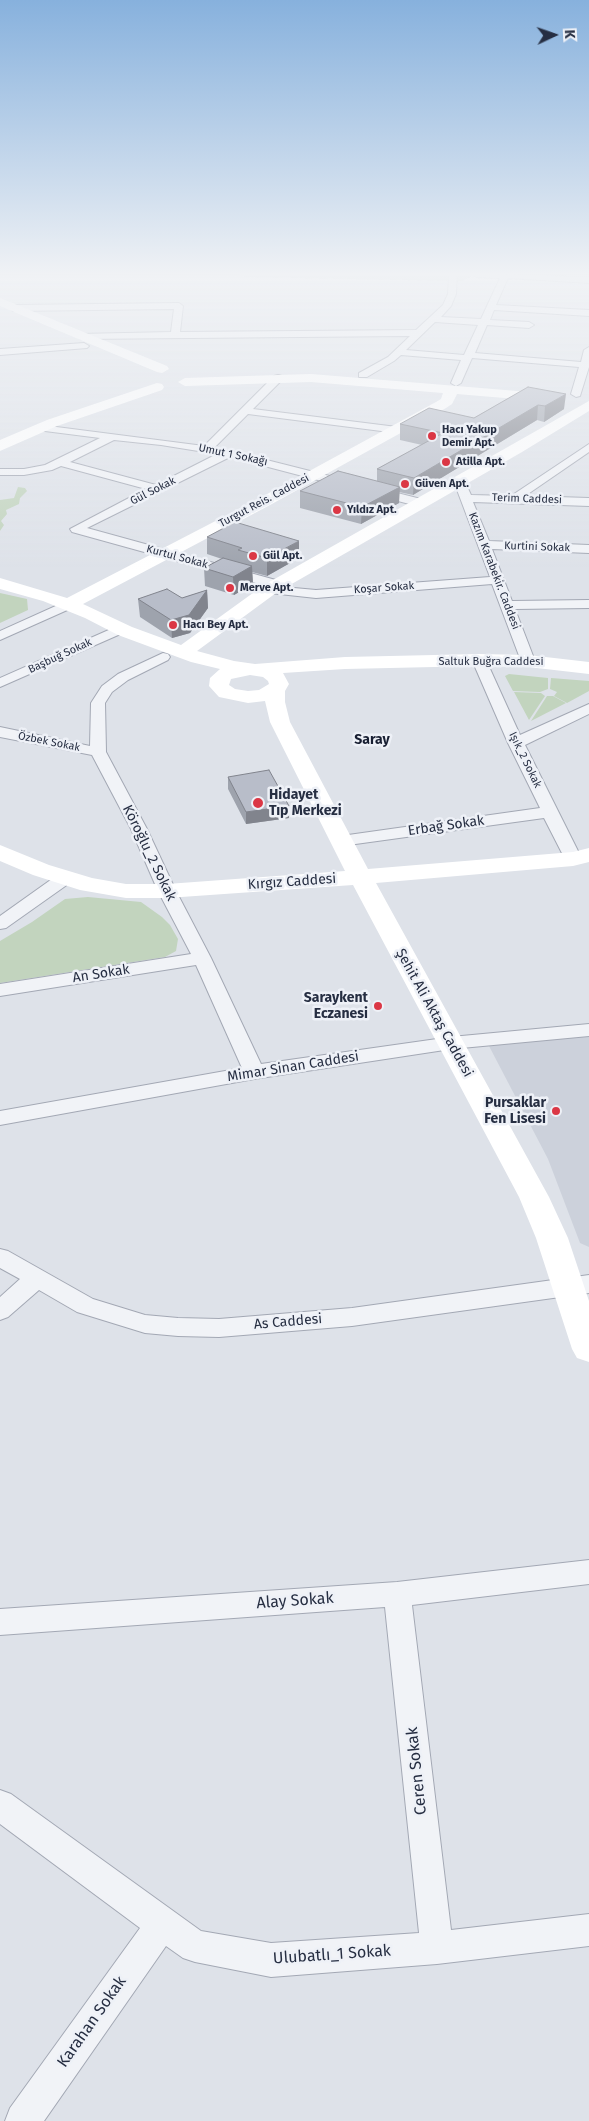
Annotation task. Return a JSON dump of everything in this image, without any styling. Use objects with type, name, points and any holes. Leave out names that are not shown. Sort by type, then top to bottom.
[{"type":"street","points":[[132,373],[141,384],[157,387]]},
{"type":"street","points":[[0,436],[118,389],[135,375],[141,373]]},
{"type":"street","points":[[181,373],[187,378],[323,379],[583,394],[584,373]]},
{"type":"street","points":[[0,446],[41,428],[187,378],[310,373],[363,375],[589,403]]},
{"type":"street","points":[[363,375],[367,373]]},
{"type":"street","name":"Turgut Reis. Caddesi","points":[[69,604],[101,589],[441,405],[446,401],[461,373]]},
{"type":"street","points":[[207,448],[278,378]]},
{"type":"street","points":[[184,652],[214,628],[274,587],[421,503],[463,490],[589,403]]},
{"type":"street","points":[[246,411],[396,430]]},
{"type":"street","name":"Umut 1 Sokağı","points":[[41,428],[207,448],[315,474],[421,503]]},
{"type":"street","points":[[0,472],[36,470],[62,463],[114,436]]},
{"type":"street","points":[[515,498],[589,447]]},
{"type":"street","name":"Gül Sokak","points":[[76,529],[229,453]]},
{"type":"street","points":[[62,463],[158,489]]},
{"type":"street","name":"Terim Caddesi","points":[[463,490],[515,498],[589,502]]},
{"type":"street","name":"Kazım Karabekir. Caddesi","points":[[463,490],[528,660]]},
{"type":"street","name":"Kurtul Sokak","points":[[76,529],[274,587]]},
{"type":"street","name":"Kurtini Sokak","points":[[484,545],[589,549]]},
{"type":"street","name":"Koşar Sokak","points":[[274,587],[316,594],[497,580]]},
{"type":"street","name":"Şehit Ali Aktaş Caddesi","points":[[0,583],[69,604],[123,630],[221,665],[254,669],[274,675],[278,679],[279,684],[276,689],[275,702],[280,722],[360,877],[534,1197],[552,1238],[579,1285],[589,1349]]},
{"type":"street","points":[[0,636],[69,604]]},
{"type":"street","points":[[507,605],[589,604]]},
{"type":"street","name":"Şehit Ali Aktaş Caddesi","points":[[123,630],[163,657],[224,691],[247,707],[272,728],[302,765]]},
{"type":"street","name":"Başbuğ Sokak","points":[[0,683],[123,630]]},
{"type":"street","name":"Köroğlu_2 Sokak","points":[[163,657],[123,677],[107,688],[98,703],[98,752],[139,829],[167,891],[202,958],[254,1072]]},
{"type":"street","name":"Saltuk Buğra Caddesi","points":[[254,669],[345,663],[479,660],[528,660],[589,668]]},
{"type":"street","name":"Işık_2 Sokak","points":[[479,660],[516,743],[550,812],[581,857]]},
{"type":"street","name":"Saltuk Buğra Caddesi","points":[[276,689],[304,678],[394,663]]},
{"type":"street","points":[[224,691],[218,682],[224,675],[231,672],[254,669]]},
{"type":"street","name":"Şehit Ali Aktaş Caddesi","points":[[224,691],[248,697],[264,695],[276,689]]},
{"type":"street","points":[[516,743],[589,708]]},
{"type":"street","name":"Özbek Sokak","points":[[0,732],[98,752]]},
{"type":"street","name":"Erbağ Sokak","points":[[341,841],[550,812]]},
{"type":"street","name":"Kırgız Caddesi","points":[[0,852],[41,870],[102,888],[167,891],[360,877],[581,857]]},
{"type":"street","points":[[0,924],[65,878]]},
{"type":"street","name":"An Sokak","points":[[0,990],[202,958]]},
{"type":"street","name":"Mimar Sinan Caddesi","points":[[0,1118],[254,1072],[450,1043],[589,1030]]},
{"type":"street","name":"As Caddesi","points":[[0,1257],[85,1306],[146,1324],[219,1328],[352,1317],[579,1285]]},
{"type":"street","points":[[0,1312],[37,1278]]},
{"type":"street","name":"Alay Sokak","points":[[0,1622],[397,1594],[589,1572]]},
{"type":"street","name":"Ceren Sokak","points":[[397,1594],[437,1948]]},
{"type":"street","name":"Ulubatlı_1 Sokak","points":[[0,1806],[195,1946],[271,1960],[437,1948],[589,1930]]},
{"type":"street","name":"Karahan Sokak","points":[[23,2121],[162,1924]]},
{"type":"shaded area","name":"Pursaklar Fen Lisesi","points":[[589,1031],[589,1247],[580,1243],[548,1159],[489,1046],[494,1039]]},
{"type":"green space","points":[[18,487],[25,488],[27,491],[20,498],[19,504],[6,510],[7,514],[1,521],[4,525],[0,531],[0,500],[14,498]]},
{"type":"green space","points":[[0,593],[27,599],[28,610],[0,623]]},
{"type":"green space","points":[[509,674],[548,678],[548,689],[540,692],[513,691],[505,676]]},
{"type":"green space","points":[[551,678],[589,681],[589,691],[567,703],[554,696],[557,692],[550,689]]},
{"type":"green space","points":[[514,692],[541,693],[545,696],[529,720]]},
{"type":"green space","points":[[547,696],[553,696],[566,703],[531,721]]},
{"type":"green space","points":[[88,897],[141,902],[170,925],[178,939],[176,951],[165,957],[0,983],[0,941],[65,899]]},
{"type":"building","points":[[528,387],[566,394],[545,406],[538,405],[414,478],[377,469],[443,433],[400,424],[429,408],[474,418]]},
{"type":"building","points":[[338,471],[400,487],[362,507],[300,491]]},
{"type":"building","points":[[235,522],[299,541],[267,558],[238,550],[242,548],[207,537]]},
{"type":"building","points":[[223,558],[252,566],[233,577],[204,568]]},
{"type":"building","points":[[167,589],[182,598],[207,590],[189,615],[171,620],[138,599]]},
{"type":"building","points":[[269,770],[289,806],[246,812],[228,777]]},
{"type":"place","name":"Hacı Yakup Demir Apt.","points":[[432,436]]},
{"type":"place","name":"Atilla Apt.","points":[[446,462]]},
{"type":"place","name":"Güven Apt.","points":[[405,484]]},
{"type":"place","name":"Yıldız Apt.","points":[[337,510]]},
{"type":"place","name":"Gül Apt.","points":[[253,556]]},
{"type":"place","name":"Merve Apt.","points":[[230,588]]},
{"type":"place","name":"Hacı Bey Apt.","points":[[173,625]]},
{"type":"place","name":"Hidayet Tıp Merkezi","points":[[258,803]]},
{"type":"place","name":"Saraykent Eczanesi","points":[[378,1006]]},
{"type":"place","name":"Pursaklar Fen Lisesi","points":[[556,1111]]},
{"type":"district","name":"Saray","points":[[372,740]]}]
